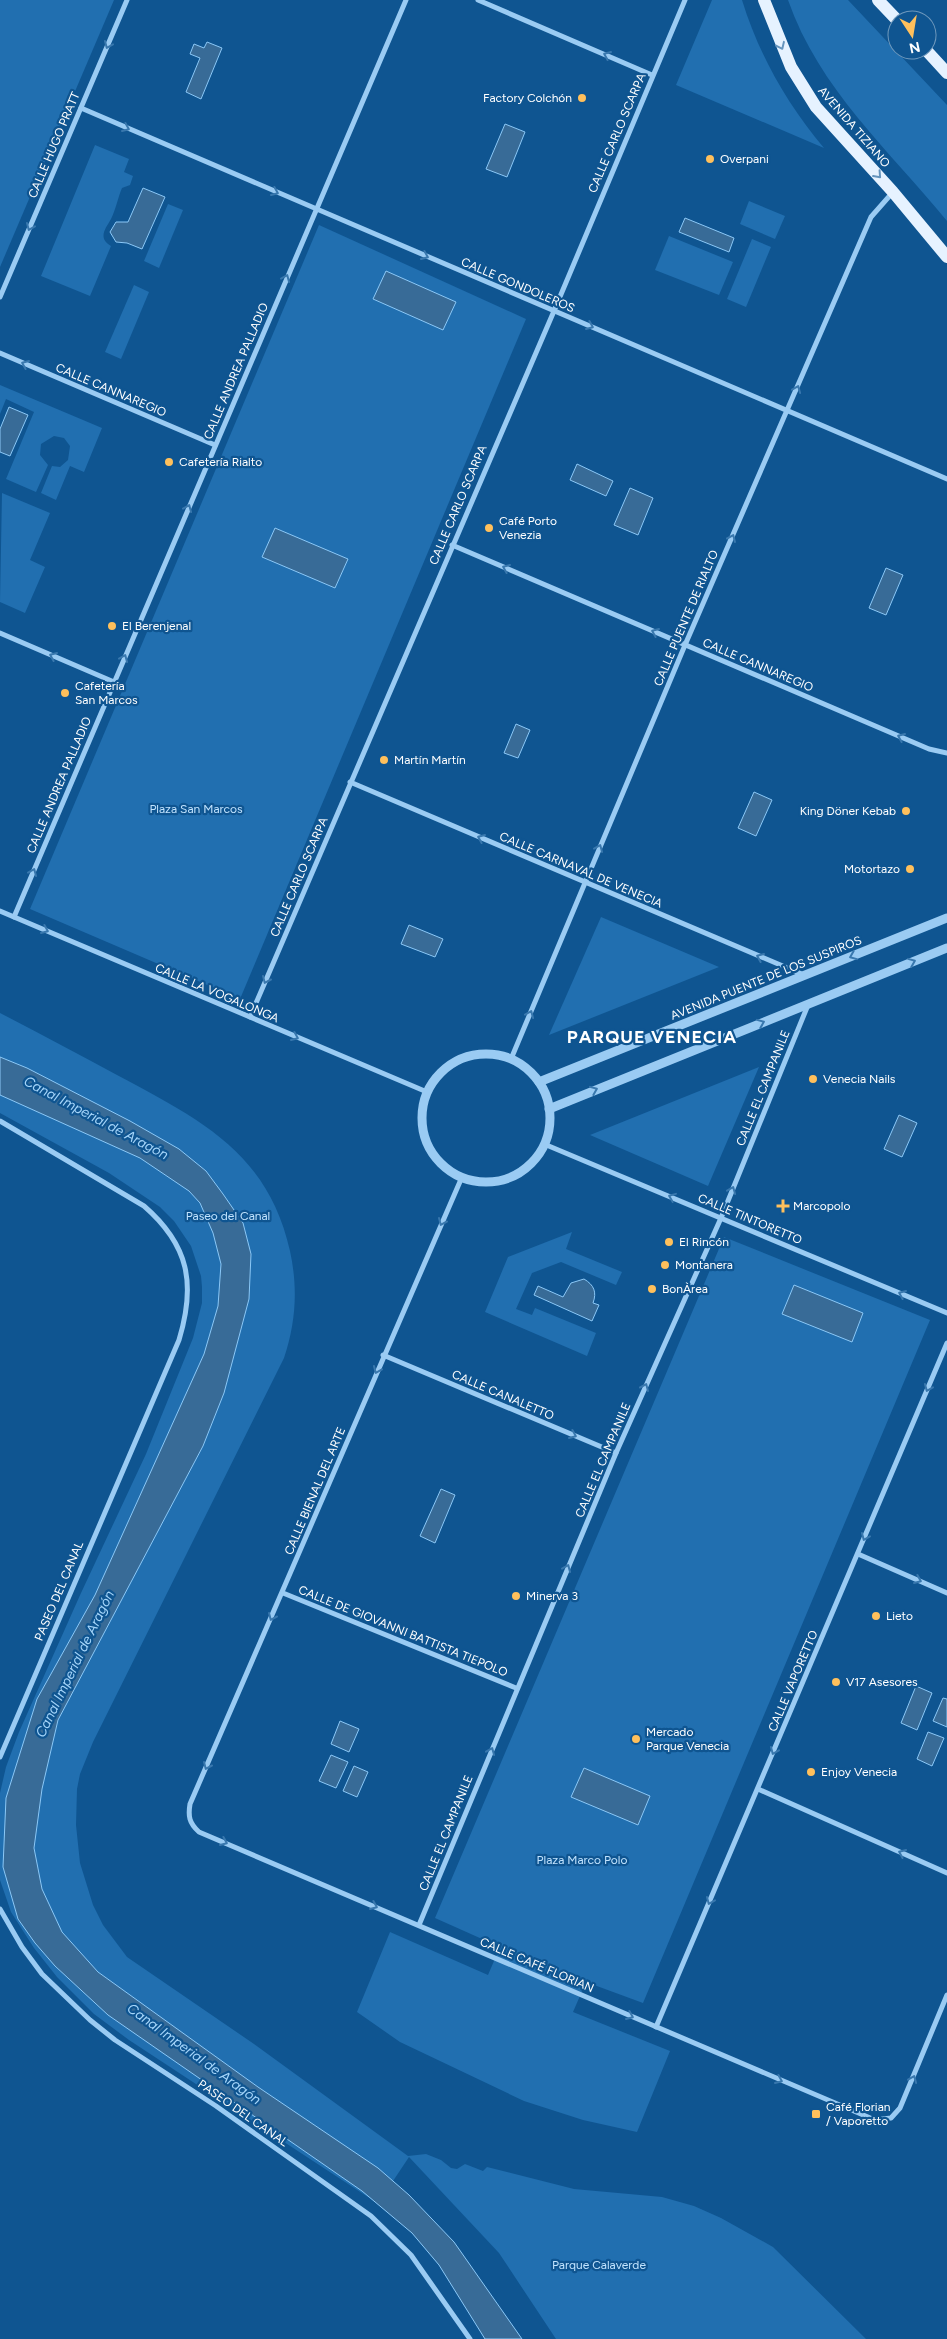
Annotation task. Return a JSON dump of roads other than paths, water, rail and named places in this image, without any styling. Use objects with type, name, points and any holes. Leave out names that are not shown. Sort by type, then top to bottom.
[{"type":"main road","name":"AVENIDA TIZIANO","points":[[764,0],[792,67],[816,107],[893,192],[947,257]]},
{"type":"main road","points":[[878,0],[888,10]]},
{"type":"main road","points":[[935,60],[947,73]]},
{"type":"street","name":"CALLE HUGO PRATT","points":[[0,297],[127,0]]},
{"type":"street","name":"CALLE ANDREA PALLADIO","points":[[14,917],[406,0]]},
{"type":"street","points":[[478,0],[652,75]]},
{"type":"street","name":"CALLE CARLO SCARPA","points":[[250,1018],[554,311],[685,0]]},
{"type":"street","name":"CALLE GONDOLEROS","points":[[81,108],[947,479]]},
{"type":"street","name":"CALLE PUENTE DE RIALTO","points":[[512,1059],[685,645],[871,217],[893,192]]},
{"type":"street","name":"CALLE CANNAREGIO","points":[[0,353],[215,445]]},
{"type":"street","name":"CALLE CANNAREGIO","points":[[452,545],[929,749],[947,753]]},
{"type":"street","points":[[0,633],[114,682]]},
{"type":"street","name":"CALLE CARNAVAL DE VENECIA","points":[[350,782],[804,976]]},
{"type":"street","name":"CALLE LA VOGALONGA","points":[[0,911],[427,1092]]},
{"type":"street","name":"AVENIDA PUENTE DE LOS SUSPIROS","points":[[539,1082],[947,918]]},
{"type":"street","points":[[549,1109],[947,948]]},
{"type":"street","name":"CALLE EL CAMPANILE","points":[[419,1925],[516,1688],[616,1453],[721,1218],[808,1004]]},
{"type":"street","points":[[484,1054],[512,1059],[527,1069],[539,1082],[549,1109],[548,1133],[544,1144],[530,1164],[509,1177],[485,1181],[462,1177],[437,1159],[425,1137],[422,1113],[427,1092],[444,1069],[463,1059],[484,1054]]},
{"type":"street","name":"PASEO DEL CANAL","points":[[0,1121],[144,1206],[156,1216],[167,1228],[183,1256],[189,1292],[187,1315],[179,1340],[0,1757]]},
{"type":"street","name":"CALLE TINTORETTO","points":[[544,1144],[947,1314]]},
{"type":"street","name":"CALLE BIENAL DEL ARTE","points":[[189,1814],[190,1804],[283,1593],[383,1355],[462,1177]]},
{"type":"street","name":"CALLE VAPORETTO","points":[[656,2027],[947,1343]]},
{"type":"street","name":"CALLE CANALETTO","points":[[383,1355],[616,1453]]},
{"type":"street","points":[[858,1554],[947,1593]]},
{"type":"street","name":"CALLE DE GIOVANNI BATTISTA TIEPOLO","points":[[283,1593],[516,1688]]},
{"type":"street","points":[[758,1789],[947,1873]]},
{"type":"street","name":"CALLE CAFÉ FLORIAN","points":[[189,1814],[193,1827],[199,1832],[875,2120],[887,2119],[895,2115],[900,2108],[947,1995]]},
{"type":"street","name":"PASEO DEL CANAL","points":[[0,1909],[22,1947],[42,1974],[90,2020],[115,2040],[216,2106],[371,2216],[411,2255],[470,2339]]},
{"type":"water","points":[[207,42],[222,48],[201,99],[186,92],[200,58],[190,54],[194,44],[204,48]]},
{"type":"water","points":[[505,124],[525,132],[507,177],[486,169]]},
{"type":"water","points":[[143,188],[165,197],[142,249],[127,243],[116,242],[110,232],[116,222],[128,222]]},
{"type":"water","points":[[685,218],[734,238],[729,252],[679,232]]},
{"type":"water","points":[[386,271],[456,302],[443,330],[373,299]]},
{"type":"water","points":[[9,407],[28,415],[10,456],[0,452],[0,429]]},
{"type":"water","points":[[577,464],[613,481],[606,496],[570,480]]},
{"type":"water","points":[[630,488],[653,498],[638,535],[614,525]]},
{"type":"water","points":[[275,528],[348,559],[335,588],[262,557]]},
{"type":"water","points":[[886,568],[903,575],[886,615],[869,608]]},
{"type":"water","points":[[516,724],[530,730],[518,758],[504,753]]},
{"type":"water","points":[[754,792],[772,800],[756,836],[738,828]]},
{"type":"water","points":[[409,925],[443,939],[435,957],[401,944]]},
{"type":"water","name":"Canal Imperial de Aragón","points":[[0,1057],[27,1068],[130,1121],[179,1149],[206,1171],[243,1223],[251,1254],[249,1299],[224,1393],[203,1446],[58,1720],[42,1789],[34,1848],[42,1889],[62,1932],[98,1972],[258,2087],[378,2168],[409,2195],[454,2242],[522,2339],[485,2339],[439,2265],[412,2233],[362,2191],[108,2015],[55,1966],[18,1919],[3,1867],[6,1798],[37,1699],[95,1595],[204,1354],[218,1306],[221,1264],[213,1233],[200,1203],[189,1191],[140,1158],[0,1095]]},
{"type":"water","points":[[899,1115],[917,1123],[902,1157],[884,1149]]},
{"type":"water","points":[[584,1279],[594,1289],[593,1303],[599,1305],[592,1321],[534,1295],[538,1286],[563,1297],[571,1283]]},
{"type":"water","points":[[794,1285],[863,1313],[852,1342],[782,1314]]},
{"type":"water","points":[[441,1489],[455,1495],[435,1543],[420,1536]]},
{"type":"water","points":[[916,1686],[932,1693],[917,1730],[901,1723]]},
{"type":"water","points":[[943,1698],[947,1699],[947,1727],[933,1721]]},
{"type":"water","points":[[340,1721],[359,1729],[349,1752],[331,1744]]},
{"type":"water","points":[[928,1732],[944,1738],[932,1766],[917,1759]]},
{"type":"water","points":[[331,1755],[348,1762],[336,1788],[319,1781]]},
{"type":"water","points":[[354,1766],[368,1772],[357,1797],[343,1791]]},
{"type":"water","points":[[584,1768],[650,1796],[638,1825],[571,1797]]},
{"type":"place","name":"Factory Colchón","points":[[582,98]]},
{"type":"place","name":"Overpani","points":[[710,159]]},
{"type":"place","name":"Cafetería Rialto","points":[[169,462]]},
{"type":"place","name":"Café Porto Venezia","points":[[489,528]]},
{"type":"place","name":"El Berenjenal","points":[[112,626]]},
{"type":"place","name":"Cafetería San Marcos","points":[[65,693]]},
{"type":"place","name":"Martín Martín","points":[[384,760]]},
{"type":"place","name":"King Döner Kebab","points":[[906,811]]},
{"type":"place","name":"Motortazo","points":[[910,869]]},
{"type":"place","name":"Venecia Nails","points":[[813,1079]]},
{"type":"place","name":"Marcopolo","points":[[783,1206]]},
{"type":"place","name":"El Rincón","points":[[669,1242]]},
{"type":"place","name":"Montanera","points":[[665,1265]]},
{"type":"place","name":"BonÀrea","points":[[652,1289]]},
{"type":"place","name":"Minerva 3","points":[[516,1596]]},
{"type":"place","name":"Lieto","points":[[876,1616]]},
{"type":"place","name":"V17 Asesores","points":[[836,1682]]},
{"type":"place","name":"Mercado Parque Venecia","points":[[636,1739]]},
{"type":"place","name":"Enjoy Venecia","points":[[811,1772]]},
{"type":"place","name":"Café Florian / Vaporetto","points":[[816,2114]]},
{"type":"district","name":"PARQUE VENECIA","points":[[652,1037]]},
{"type":"park label","name":"Plaza San Marcos","points":[[196,809]]},
{"type":"park label","name":"Paseo del Canal","points":[[228,1216]]},
{"type":"park label","name":"Plaza Marco Polo","points":[[582,1860]]},
{"type":"park label","name":"Parque Calaverde","points":[[599,2265]]}]
